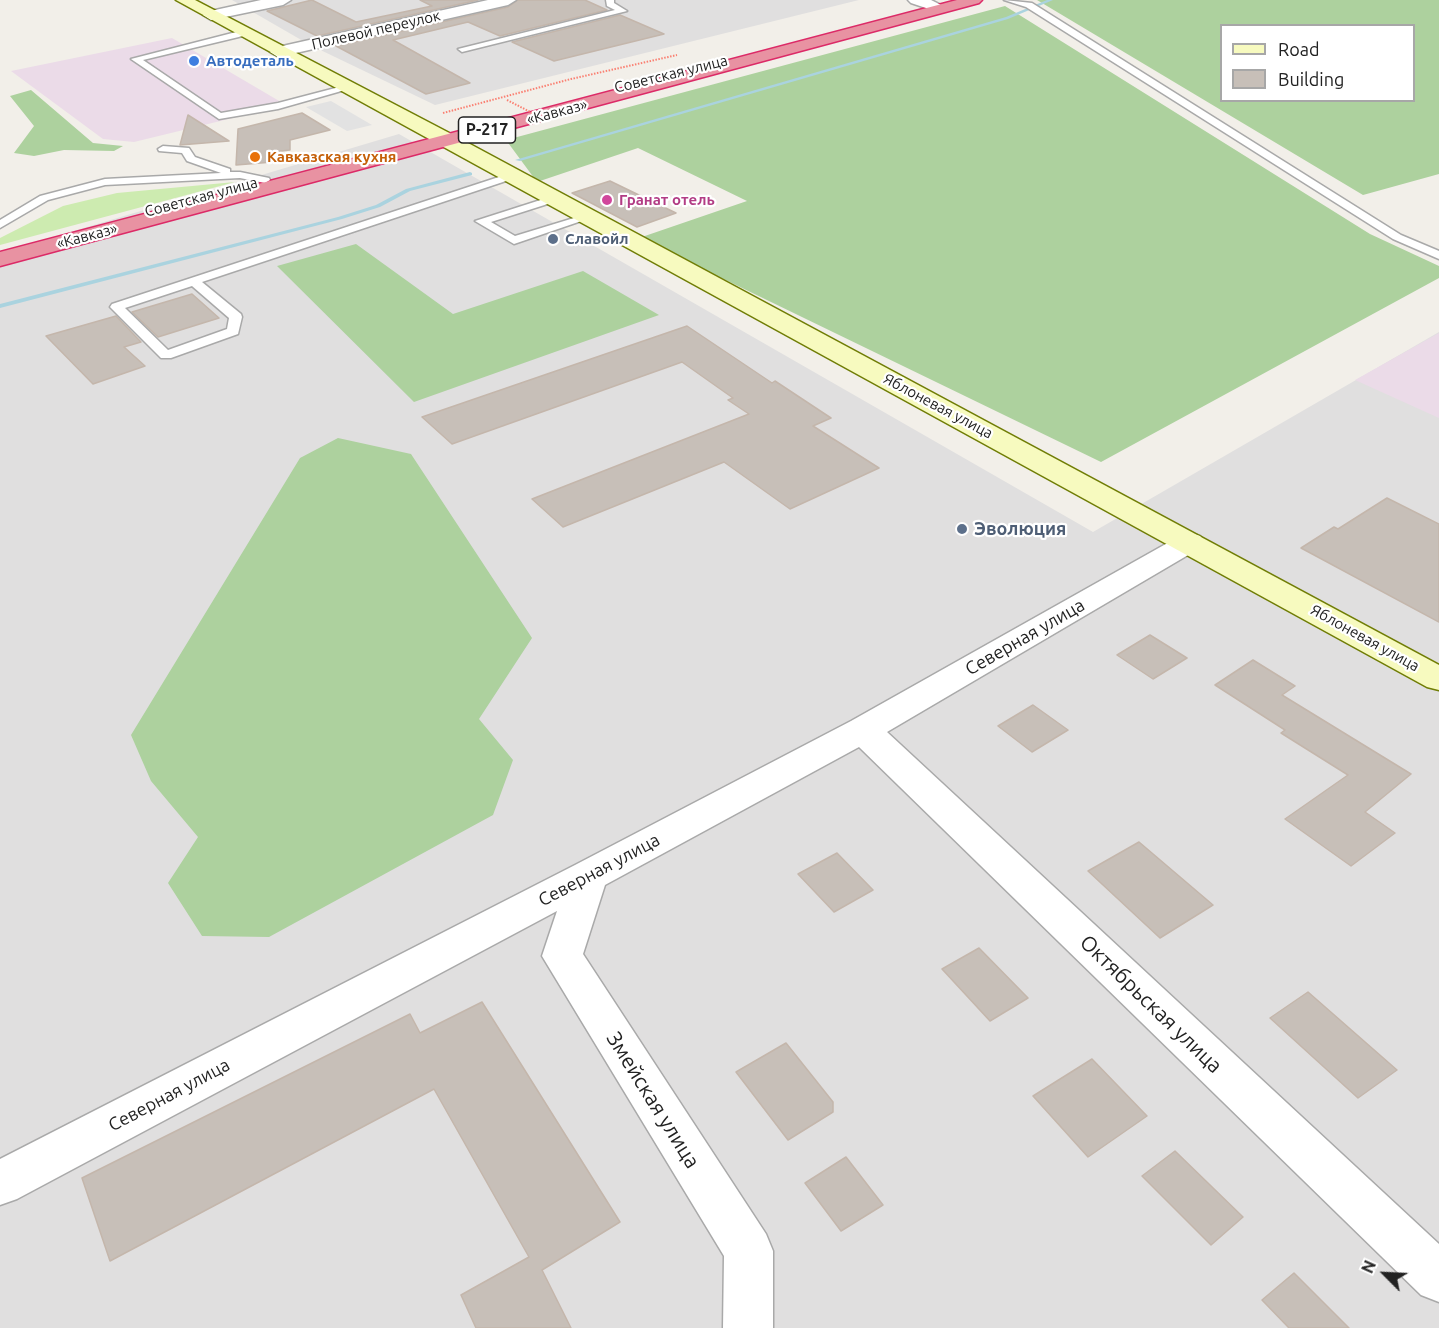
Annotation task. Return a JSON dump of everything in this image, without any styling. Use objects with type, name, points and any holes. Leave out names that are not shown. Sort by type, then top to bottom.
[{"type":"highway","name":"Советская улица","points":[[0,251],[960,0]]},
{"type":"highway","name":"«Кавказ»","points":[[0,259],[442,137],[974,0]]},
{"type":"street","name":"Яблоневая улица","points":[[184,0],[278,52],[442,137],[1439,679]]},
{"type":"street","points":[[211,15],[283,0]]},
{"type":"street","name":"Полевой переулок","points":[[278,52],[508,0]]},
{"type":"street","points":[[916,0],[935,6]]},
{"type":"street","name":"Северная улица","points":[[0,1183],[589,876],[863,730],[1190,542]]},
{"type":"street","name":"Октябрьская улица","points":[[863,730],[1439,1278]]},
{"type":"street","name":"Змейская улица","points":[[589,876],[562,956],[749,1251],[748,1328]]},
{"type":"lane","points":[[462,49],[623,11],[610,4],[610,0]]},
{"type":"lane","points":[[1008,0],[1029,5],[1398,237],[1439,255]]},
{"type":"lane","points":[[244,33],[136,59],[219,116],[278,106],[347,88]]},
{"type":"lane","points":[[163,148],[185,150],[190,159],[240,175],[265,180]]},
{"type":"lane","points":[[0,225],[44,198],[105,182],[240,175]]},
{"type":"lane","points":[[193,281],[236,317],[233,331],[166,355],[116,307],[193,281],[511,176]]},
{"type":"lane","points":[[553,198],[481,221],[514,240],[587,217]]},
{"type":"path","points":[[414,122],[481,102],[684,54]]},
{"type":"path","points":[[507,100],[546,120]]},
{"type":"path","points":[[481,102],[487,105]]},
{"type":"shaded area","points":[[232,0],[859,0],[435,105],[310,45]]},
{"type":"shaded area","points":[[172,38],[286,105],[134,142],[103,139],[11,71]]},
{"type":"shaded area","points":[[331,101],[372,125],[347,131],[306,107]]},
{"type":"shaded area","points":[[399,134],[1093,532],[1439,332],[1439,1328],[0,1328],[0,253]]},
{"type":"shaded area","points":[[1439,333],[1439,418],[1355,380]]},
{"type":"green space","points":[[1037,0],[1439,0],[1439,174],[1363,195]]},
{"type":"green space","points":[[1005,6],[1370,234],[1439,266],[1439,278],[1101,462],[639,238],[747,201],[638,148],[537,182],[506,140]]},
{"type":"green space","points":[[31,90],[93,143],[123,146],[114,151],[64,150],[34,156],[14,153],[34,126],[10,96]]},
{"type":"green space","points":[[235,182],[0,245],[0,238],[63,206],[117,193]]},
{"type":"green space","points":[[356,244],[453,314],[583,271],[659,315],[414,402],[277,266]]},
{"type":"green space","points":[[338,438],[411,454],[532,638],[479,719],[513,760],[493,815],[269,937],[202,936],[168,883],[198,837],[151,781],[131,735],[300,458]]},
{"type":"building","points":[[312,0],[356,22],[432,6],[420,0],[478,0],[317,36],[267,11]]},
{"type":"building","points":[[518,0],[585,0],[607,10],[500,36],[468,22],[393,40],[470,83],[426,94],[336,46],[508,7]]},
{"type":"building","points":[[620,15],[664,34],[554,61],[512,42]]},
{"type":"building","points":[[302,113],[330,130],[290,140],[290,150],[273,152],[273,162],[236,165],[238,129]]},
{"type":"building","points":[[188,115],[229,141],[180,145]]},
{"type":"building","points":[[610,181],[676,213],[637,227],[572,193]]},
{"type":"building","points":[[192,294],[219,318],[158,337],[132,312]]},
{"type":"building","points":[[116,316],[141,342],[124,347],[145,366],[93,384],[46,336]]},
{"type":"building","points":[[687,326],[772,383],[775,381],[831,418],[813,426],[879,468],[790,509],[724,462],[563,527],[532,499],[749,414],[728,400],[733,398],[682,362],[452,444],[422,417]]},
{"type":"building","points":[[1387,498],[1439,524],[1439,622],[1301,548],[1334,527],[1338,529]]},
{"type":"building","points":[[1150,635],[1187,658],[1153,679],[1117,655]]},
{"type":"building","points":[[1253,660],[1295,686],[1282,695],[1411,774],[1365,812],[1395,833],[1351,866],[1285,819],[1348,775],[1281,733],[1285,730],[1215,685]]},
{"type":"building","points":[[1033,705],[1068,730],[1032,752],[998,726]]},
{"type":"building","points":[[1139,842],[1213,905],[1160,938],[1088,871]]},
{"type":"building","points":[[837,853],[873,890],[834,912],[798,874]]},
{"type":"building","points":[[979,948],[1028,998],[990,1021],[942,969]]},
{"type":"building","points":[[1308,992],[1397,1070],[1358,1098],[1270,1018]]},
{"type":"building","points":[[482,1002],[620,1222],[542,1270],[571,1328],[476,1328],[461,1295],[529,1257],[434,1089],[110,1261],[82,1178],[410,1014],[420,1033]]},
{"type":"building","points":[[786,1043],[833,1102],[833,1112],[788,1140],[736,1072]]},
{"type":"building","points":[[1092,1059],[1147,1116],[1088,1157],[1033,1096]]},
{"type":"building","points":[[1175,1151],[1243,1217],[1211,1245],[1142,1176]]},
{"type":"building","points":[[846,1157],[883,1205],[841,1231],[805,1183]]},
{"type":"building","points":[[1294,1273],[1349,1328],[1289,1328],[1262,1300]]},
{"type":"waterway","points":[[518,160],[1007,18],[1051,0]]},
{"type":"waterway","points":[[0,306],[340,218],[378,206],[408,190],[470,174]]},
{"type":"place","name":"Автодеталь","points":[[194,61]]},
{"type":"place","name":"Кавказская кухня","points":[[255,157]]},
{"type":"place","name":"Гранат отель","points":[[607,200]]},
{"type":"place","name":"Славойл","points":[[553,239]]},
{"type":"place","name":"Эволюция","points":[[962,529]]}]
